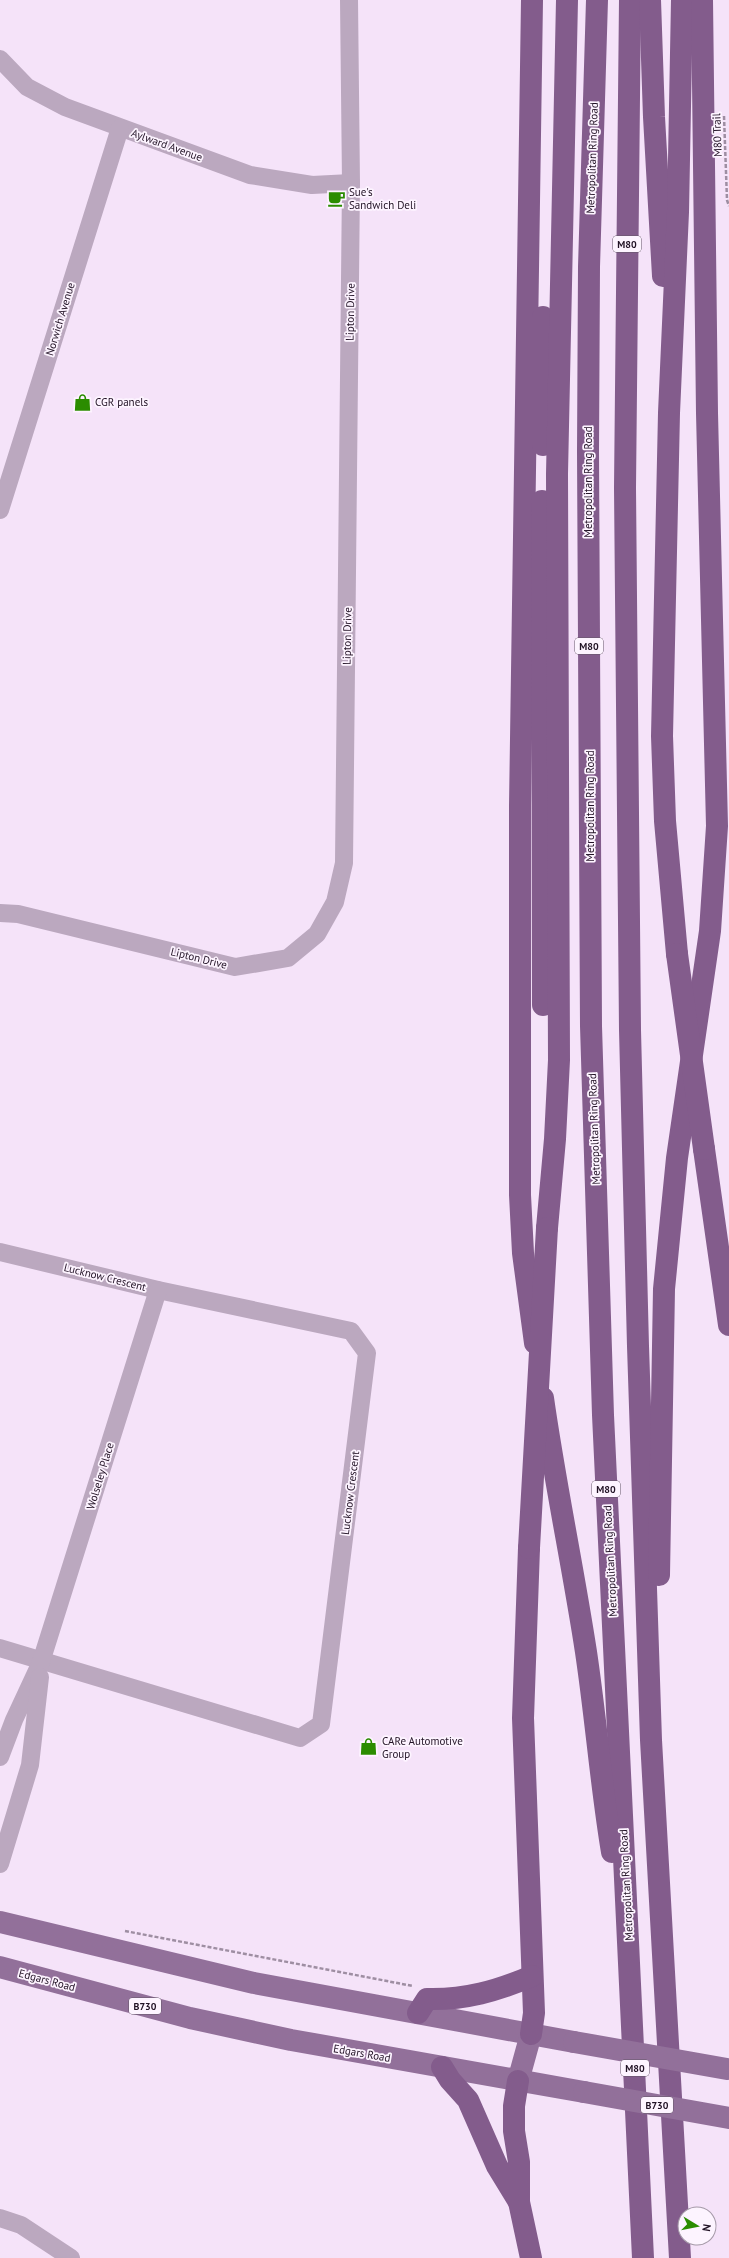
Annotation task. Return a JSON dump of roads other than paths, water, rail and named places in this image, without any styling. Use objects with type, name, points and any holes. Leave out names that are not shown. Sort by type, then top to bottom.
[{"type":"highway","points":[[532,0],[520,806],[520,1195],[523,1254],[550,1447],[570,1550],[586,1650],[596,1719],[602,1796],[629,1952]]},
{"type":"highway","points":[[545,0],[542,958],[547,1228]]},
{"type":"highway","points":[[531,2034],[534,2016],[523,1718],[529,1548],[547,1228],[555,1139],[559,1060],[557,474],[567,0]]},
{"type":"highway","name":"Metropolitan Ring Road","points":[[597,0],[589,267],[588,451],[591,1026],[603,1415],[643,2258]]},
{"type":"highway","name":"M80","points":[[630,0],[625,488],[630,1030],[638,1346],[652,1740],[680,2258]]},
{"type":"highway","points":[[650,0],[654,117],[669,413]]},
{"type":"highway","points":[[682,0],[678,212],[669,413],[662,736],[665,821],[677,954],[729,1325]]},
{"type":"highway","points":[[652,1740],[661,1521],[664,1288],[677,1158],[710,931],[717,826],[707,413],[702,0]]},
{"type":"highway","points":[[418,2013],[427,1999],[452,2000],[467,1998],[498,1990],[532,1976]]},
{"type":"highway","points":[[442,2067],[450,2080],[468,2100],[497,2166],[519,2202]]},
{"type":"highway","points":[[518,2081],[513,2118],[519,2162],[519,2202],[531,2258]]},
{"type":"main road","points":[[0,1922],[254,1983],[728,2070]]},
{"type":"main road","name":"Edgars Road","points":[[0,1967],[206,2021],[291,2040],[729,2118]]},
{"type":"main road","points":[[518,2081],[531,2034]]},
{"type":"street","name":"Lipton Drive","points":[[0,913],[18,914],[236,967],[288,958],[317,934],[335,902],[344,862],[351,183],[349,0]]},
{"type":"street","name":"Aylward Avenue","points":[[0,59],[27,87],[65,108],[250,175],[312,185],[351,183]]},
{"type":"street","name":"Norwich Avenue","points":[[0,510],[120,128]]},
{"type":"street","name":"Lucknow Crescent","points":[[0,1252],[158,1290],[351,1331],[367,1353],[321,1724],[300,1738],[41,1662]]},
{"type":"street","name":"Wolseley Place","points":[[0,1757],[14,1720],[41,1662],[158,1290]]},
{"type":"street","points":[[0,1648],[41,1662]]},
{"type":"street","name":"Wolseley Place","points":[[0,1864],[30,1766],[41,1662]]},
{"type":"street","points":[[0,2218],[21,2225],[71,2258]]},
{"type":"place","name":"Sue's Sandwich Deli","points":[[336,198]]},
{"type":"place","name":"CGR panels","points":[[82,402]]},
{"type":"place","name":"CARe Automotive Group","points":[[369,1747]]}]
